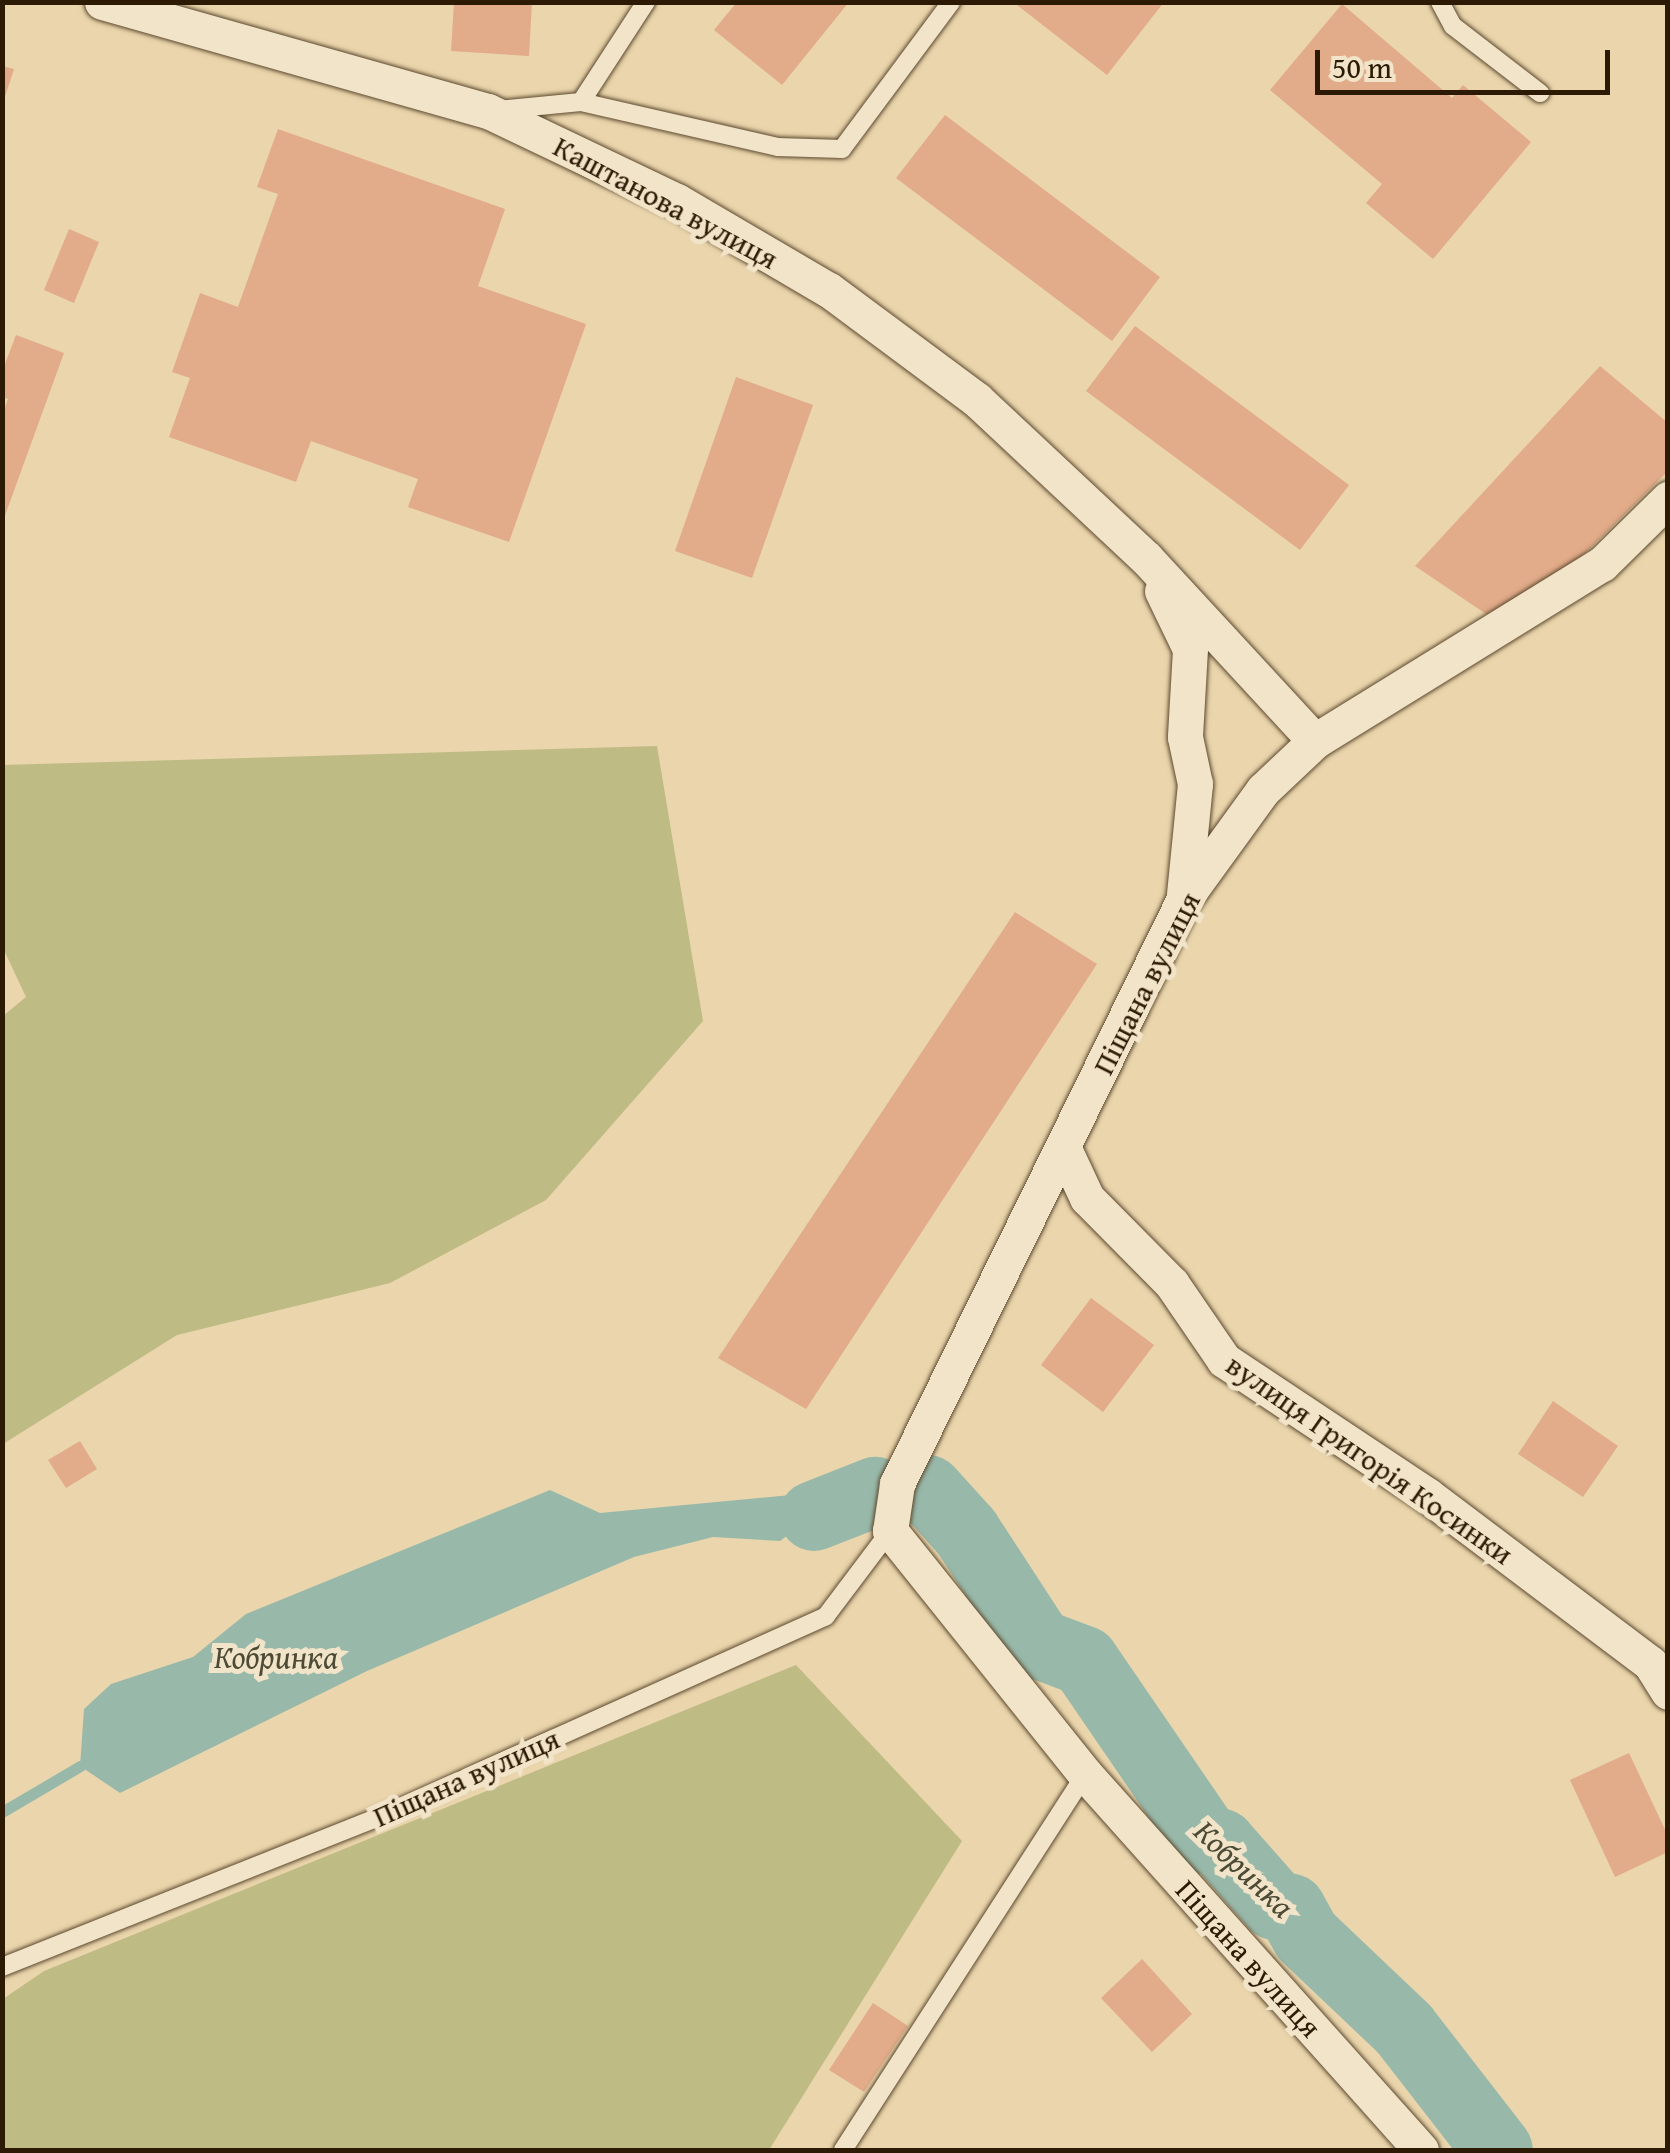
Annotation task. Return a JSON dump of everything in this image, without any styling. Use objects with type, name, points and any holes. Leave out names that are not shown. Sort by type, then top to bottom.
[{"type":"street","name":"Каштанова вулиця","points":[[102,2],[488,111],[677,201],[829,290],[977,400],[1146,558],[1315,741]]},
{"type":"street","name":"Піщана вулиця","points":[[1421,2150],[1085,1774],[890,1531],[897,1484],[1065,1151],[1184,899],[1263,790],[1315,741],[1602,564],[1668,499]]},
{"type":"street","name":"Каштанова вулиця","points":[[1146,558],[1190,649],[1185,737],[1194,784],[1184,899]]},
{"type":"street","name":"вулиця Григорія Косинки","points":[[1065,1151],[1087,1198],[1172,1284],[1224,1360],[1458,1520],[1650,1664],[1668,1692]]},
{"type":"lane","points":[[582,102],[646,2]]},
{"type":"lane","points":[[488,111],[582,102],[778,147],[842,149],[951,2]]},
{"type":"lane","points":[[1440,2],[1453,26],[1540,93]]},
{"type":"lane","name":"Піщана вулиця","points":[[2,1967],[386,1814],[826,1616],[890,1531]]},
{"type":"lane","points":[[844,2150],[1085,1774]]},
{"type":"shaded area","points":[[657,746],[703,1021],[546,1200],[390,1283],[177,1335],[3,1444],[3,1016],[26,997],[3,948],[3,765]]},
{"type":"shaded area","points":[[796,1665],[962,1841],[769,2150],[3,2150],[3,1999],[44,1971]]},
{"type":"water","name":"Кобринка","points":[[550,1490],[600,1513],[791,1495],[814,1516],[780,1541],[713,1537],[634,1557],[367,1671],[120,1793],[80,1766],[84,1709],[111,1684],[193,1657],[246,1614]]},
{"type":"building","points":[[454,2],[532,2],[529,56],[451,51]]},
{"type":"building","points":[[737,2],[849,2],[782,85],[714,30]]},
{"type":"building","points":[[1013,2],[1164,2],[1107,75]]},
{"type":"building","points":[[1342,4],[1452,98],[1463,85],[1531,142],[1433,259],[1366,203],[1382,184],[1270,90]]},
{"type":"building","points":[[2,66],[14,69],[3,103],[2,102]]},
{"type":"building","points":[[945,115],[1160,277],[1112,341],[896,178]]},
{"type":"building","points":[[278,129],[505,209],[478,286],[586,324],[509,542],[408,507],[418,479],[311,441],[296,482],[169,437],[190,378],[172,372],[200,293],[238,307],[278,194],[257,187]]},
{"type":"building","points":[[69,229],[99,242],[74,303],[44,290]]},
{"type":"building","points":[[1135,326],[1349,485],[1300,550],[1086,391]]},
{"type":"building","points":[[16,335],[64,353],[3,521],[2,415],[8,399],[2,397],[2,372]]},
{"type":"building","points":[[1600,366],[1668,423],[1668,471],[1568,570],[1489,616],[1415,566]]},
{"type":"building","points":[[736,377],[813,405],[752,578],[675,551]]},
{"type":"building","points":[[1015,912],[1097,964],[806,1409],[718,1358]]},
{"type":"building","points":[[1091,1298],[1154,1345],[1103,1412],[1041,1365]]},
{"type":"building","points":[[1553,1401],[1618,1446],[1583,1497],[1518,1454]]},
{"type":"building","points":[[80,1441],[97,1469],[66,1488],[48,1460]]},
{"type":"building","points":[[1629,1753],[1668,1836],[1668,1852],[1615,1877],[1570,1780]]},
{"type":"building","points":[[1142,1959],[1192,2014],[1152,2052],[1101,1998]]},
{"type":"building","points":[[873,2003],[908,2026],[864,2092],[829,2070]]},
{"type":"waterway","name":"Кобринка","points":[[928,1490],[966,1532],[1039,1644],[1084,1661],[1206,1839],[1221,1844],[1275,1905],[1291,1909],[1306,1936],[1404,2029],[1498,2150]]},
{"type":"waterway","name":"Кобринка","points":[[814,1516],[875,1492]]},
{"type":"waterway","name":"Кобринка","points":[[2,1812],[80,1766]]}]
